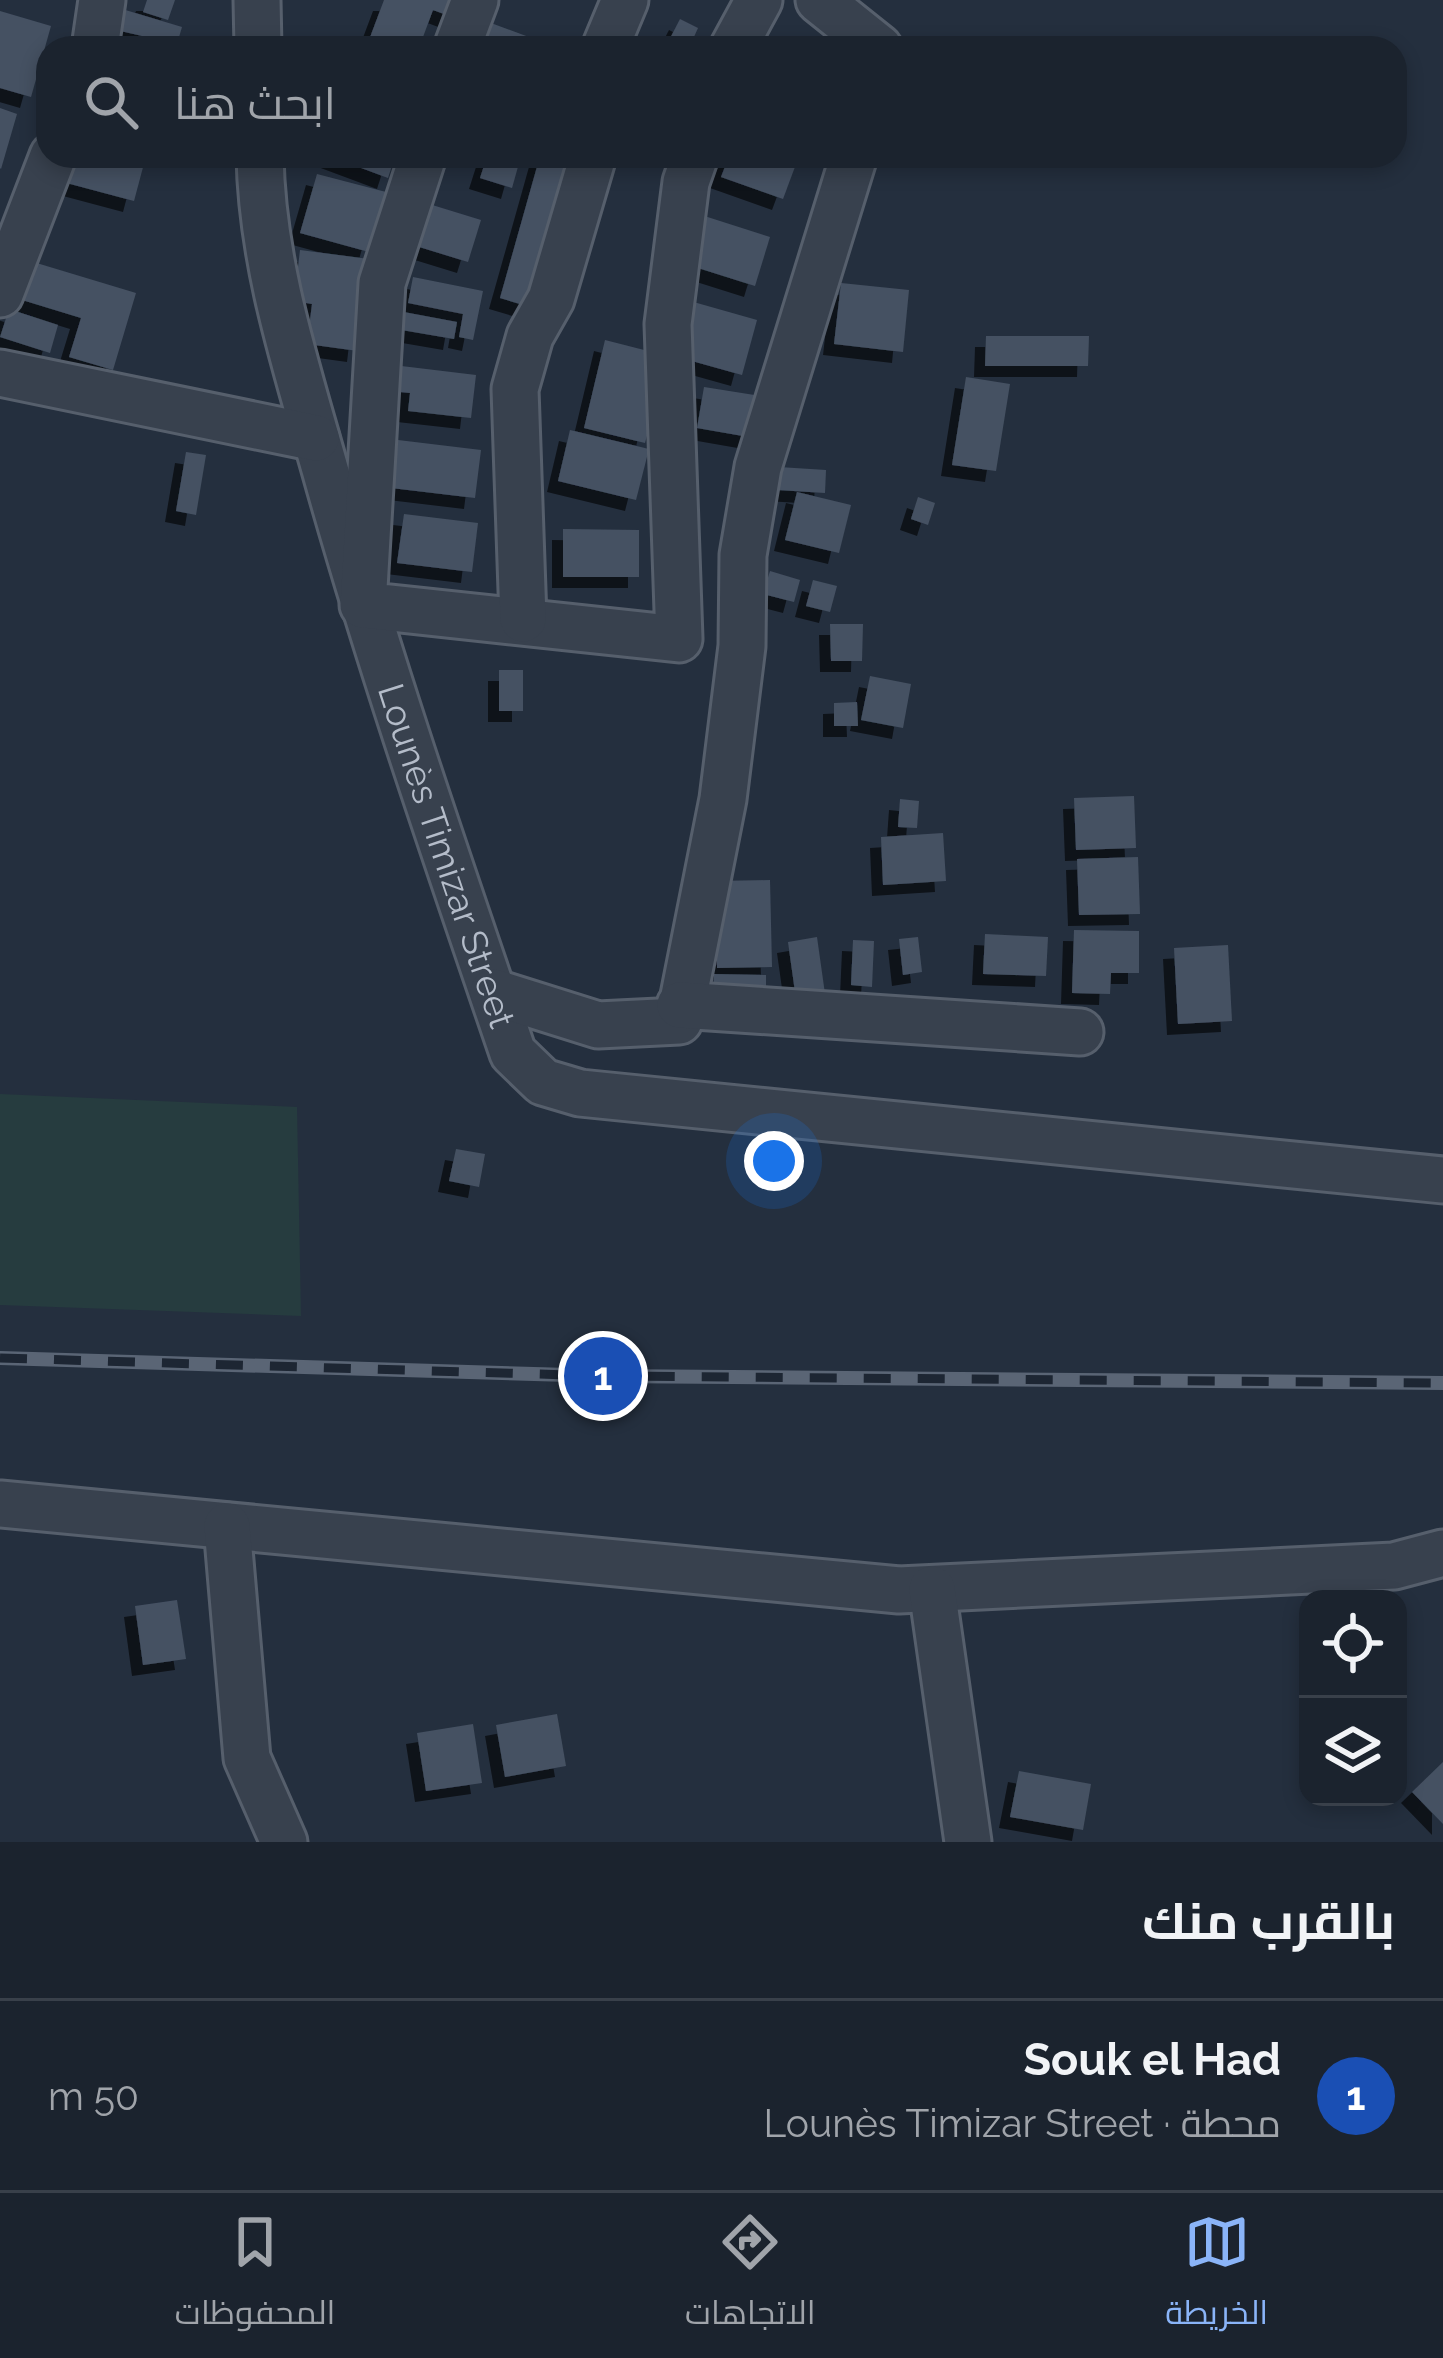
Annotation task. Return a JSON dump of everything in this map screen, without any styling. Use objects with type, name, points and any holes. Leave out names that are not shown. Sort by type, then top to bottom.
[{"type":"street","points":[[97,36],[102,0]]},
{"type":"street","points":[[257,0],[258,36]]},
{"type":"street","points":[[462,36],[476,0]]},
{"type":"street","points":[[610,36],[625,0]]},
{"type":"street","points":[[740,36],[759,0]]},
{"type":"street","points":[[819,0],[864,36]]},
{"type":"street","points":[[0,294],[48,168]]},
{"type":"street","name":"Lounès Timizar Street","points":[[260,168],[261,200],[280,312],[363,605],[513,1053],[543,1082],[580,1094],[1443,1180]]},
{"type":"street","points":[[418,168],[382,283],[363,605],[742,646]]},
{"type":"street","points":[[523,620],[515,389],[530,336],[550,299],[589,168]]},
{"type":"street","points":[[679,638],[668,324],[691,168]]},
{"type":"street","points":[[493,992],[598,1025],[680,1021],[723,799],[742,646],[742,555],[758,467],[850,168]]},
{"type":"street","points":[[0,373],[316,439]]},
{"type":"street","points":[[680,1005],[1080,1032]]},
{"type":"street","points":[[0,1504],[899,1590],[1394,1566],[1443,1553]]},
{"type":"street","points":[[227,1526],[247,1758],[284,1842]]},
{"type":"street","points":[[932,1588],[968,1842]]},
{"type":"green space","points":[[0,1094],[297,1107],[301,1316],[0,1305]]},
{"type":"building","points":[[147,0],[175,0],[168,20],[143,12]]},
{"type":"building","points":[[384,0],[471,0],[463,21],[433,10],[423,36],[370,36]]},
{"type":"building","points":[[122,9],[182,27],[179,36],[116,30]]},
{"type":"building","points":[[0,11],[51,26],[48,36],[36,36],[31,97],[0,88]]},
{"type":"building","points":[[472,16],[526,36],[464,36]]},
{"type":"building","points":[[680,19],[698,28],[694,36],[671,36]]},
{"type":"building","points":[[0,108],[17,114],[1,169],[0,168]]},
{"type":"building","points":[[63,168],[143,168],[134,201],[59,181]]},
{"type":"building","points":[[361,168],[391,168],[388,178]]},
{"type":"building","points":[[483,168],[518,168],[512,188],[480,178]]},
{"type":"building","points":[[537,168],[580,168],[540,310],[500,298]]},
{"type":"building","points":[[724,168],[795,168],[783,199],[721,177]]},
{"type":"building","points":[[317,174],[386,192],[369,252],[300,233]]},
{"type":"building","points":[[416,200],[481,220],[468,262],[403,242]]},
{"type":"building","points":[[695,213],[770,237],[755,286],[679,262]]},
{"type":"building","points":[[300,250],[369,259],[358,351],[307,344],[312,304],[294,301]]},
{"type":"building","points":[[20,258],[136,293],[113,370],[69,357],[81,318],[9,296]]},
{"type":"building","points":[[413,277],[483,291],[473,340],[459,337],[463,314],[408,303]]},
{"type":"building","points":[[841,283],[909,290],[903,352],[834,344]]},
{"type":"building","points":[[690,301],[757,320],[742,375],[674,356]]},
{"type":"building","points":[[9,309],[58,325],[50,353],[0,337]]},
{"type":"building","points":[[393,310],[457,322],[454,339],[390,328]]},
{"type":"building","points":[[986,336],[1089,336],[1088,366],[985,366]]},
{"type":"building","points":[[605,340],[652,352],[646,376],[662,379],[645,443],[584,428]]},
{"type":"building","points":[[393,365],[476,375],[471,418],[408,411],[410,393],[390,391]]},
{"type":"building","points":[[966,377],[1010,384],[996,471],[952,465]]},
{"type":"building","points":[[704,387],[767,397],[760,439],[697,428]]},
{"type":"building","points":[[570,430],[649,449],[636,500],[558,481]]},
{"type":"building","points":[[398,440],[481,450],[475,498],[391,488]]},
{"type":"building","points":[[186,452],[206,455],[196,515],[176,511]]},
{"type":"building","points":[[763,466],[826,470],[825,493],[761,489]]},
{"type":"building","points":[[797,492],[851,505],[839,553],[785,540]]},
{"type":"building","points":[[918,497],[935,503],[928,525],[911,519]]},
{"type":"building","points":[[404,514],[478,523],[472,572],[397,563]]},
{"type":"building","points":[[563,529],[639,530],[639,577],[563,577]]},
{"type":"building","points":[[770,571],[800,580],[794,602],[763,594]]},
{"type":"building","points":[[813,580],[837,586],[830,612],[806,606]]},
{"type":"building","points":[[830,624],[863,624],[862,661],[831,661]]},
{"type":"building","points":[[499,670],[523,670],[523,711],[499,711]]},
{"type":"building","points":[[870,676],[911,684],[903,728],[861,720]]},
{"type":"building","points":[[857,702],[858,726],[834,726],[834,703]]},
{"type":"building","points":[[1134,796],[1136,848],[1076,850],[1074,798]]},
{"type":"building","points":[[900,799],[919,801],[917,828],[898,827]]},
{"type":"building","points":[[943,833],[946,881],[883,885],[881,837]]},
{"type":"building","points":[[1138,857],[1140,914],[1079,915],[1077,859]]},
{"type":"building","points":[[770,880],[772,967],[717,968],[716,881]]},
{"type":"building","points":[[1074,930],[1139,931],[1139,973],[1111,973],[1110,994],[1072,993]]},
{"type":"building","points":[[985,934],[1048,937],[1046,976],[983,974]]},
{"type":"building","points":[[817,937],[825,994],[796,999],[788,942]]},
{"type":"building","points":[[918,937],[922,972],[903,975],[899,939]]},
{"type":"building","points":[[853,940],[874,941],[872,987],[851,985]]},
{"type":"building","points":[[1228,945],[1232,1021],[1178,1024],[1174,948]]},
{"type":"building","points":[[714,974],[766,975],[766,1009],[713,1008]]},
{"type":"building","points":[[456,1149],[485,1154],[479,1187],[449,1181]]},
{"type":"building","points":[[177,1600],[186,1659],[143,1665],[135,1606]]},
{"type":"building","points":[[557,1714],[566,1766],[505,1777],[496,1725]]},
{"type":"building","points":[[473,1724],[482,1783],[426,1791],[417,1733]]},
{"type":"building","points":[[1443,1762],[1443,1824],[1412,1792]]},
{"type":"building","points":[[1019,1771],[1091,1784],[1083,1830],[1010,1817]]},
{"type":"railway","points":[[0,1358],[603,1376],[1443,1383]]},
{"type":"place","name":"Souk el Had","points":[[603,1376]]}]
